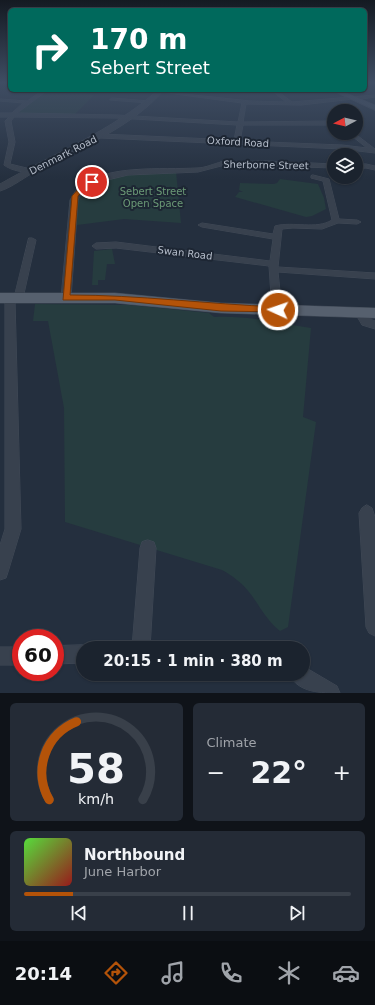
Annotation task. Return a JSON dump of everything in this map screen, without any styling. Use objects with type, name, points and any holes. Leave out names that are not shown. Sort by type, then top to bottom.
[{"type":"main road","points":[[10,298],[115,298],[221,308],[366,313]]},
{"type":"street","name":"Denmark Road","points":[[1,187],[101,136],[135,114]]},
{"type":"street","points":[[237,141],[242,114]]},
{"type":"street","points":[[0,115],[132,117],[240,123],[327,123]]},
{"type":"street","points":[[12,115],[8,121],[7,129],[12,142],[7,165],[8,167],[32,170]]},
{"type":"street","name":"Oxford Road","points":[[101,136],[237,141],[342,147],[375,151]]},
{"type":"street","points":[[360,140],[375,151],[366,166]]},
{"type":"street","points":[[0,154],[10,153]]},
{"type":"street","name":"Sherborne Street","points":[[66,298],[74,200],[78,191],[87,184],[100,179],[133,173],[199,170],[216,164],[229,163],[327,166]]},
{"type":"street","points":[[363,166],[375,168]]},
{"type":"street","points":[[313,177],[326,178],[333,223]]},
{"type":"street","points":[[278,310],[273,266],[278,228],[286,225],[321,228],[333,223],[357,222]]},
{"type":"street","points":[[202,225],[276,237]]},
{"type":"street","points":[[0,572],[13,529],[10,298],[31,240]]},
{"type":"street","name":"Swan Road","points":[[96,246],[116,245],[320,272],[375,276]]},
{"type":"street","points":[[366,313],[366,322],[375,325]]},
{"type":"street","points":[[367,513],[375,627]]},
{"type":"street","points":[[141,641],[148,548]]},
{"type":"street","points":[[64,655],[76,654]]},
{"type":"street","points":[[0,656],[12,656]]},
{"type":"street","points":[[310,681],[330,693]]},
{"type":"green space","points":[[40,114],[75,114],[74,115]]},
{"type":"green space","name":"Sebert Street Open Space","points":[[176,171],[181,223],[124,219],[77,225],[77,222],[75,222],[79,197],[83,190],[90,185],[100,181],[127,175]]},
{"type":"green space","points":[[280,179],[318,184],[324,198],[326,209],[312,216],[306,217],[235,197],[239,192],[243,192],[239,190],[240,183],[274,184]]},
{"type":"green space","points":[[112,249],[115,264],[107,264],[105,280],[98,280],[98,285],[92,285],[94,251]]},
{"type":"green space","points":[[35,304],[129,305],[209,313],[214,317],[250,318],[311,328],[303,417],[316,422],[288,627],[280,631],[275,627],[243,586],[234,577],[222,570],[65,522],[64,408],[48,321],[33,321]]},
{"type":"route","points":[[92,182],[78,191],[74,200],[66,298],[138,299],[221,308],[278,310]]}]
